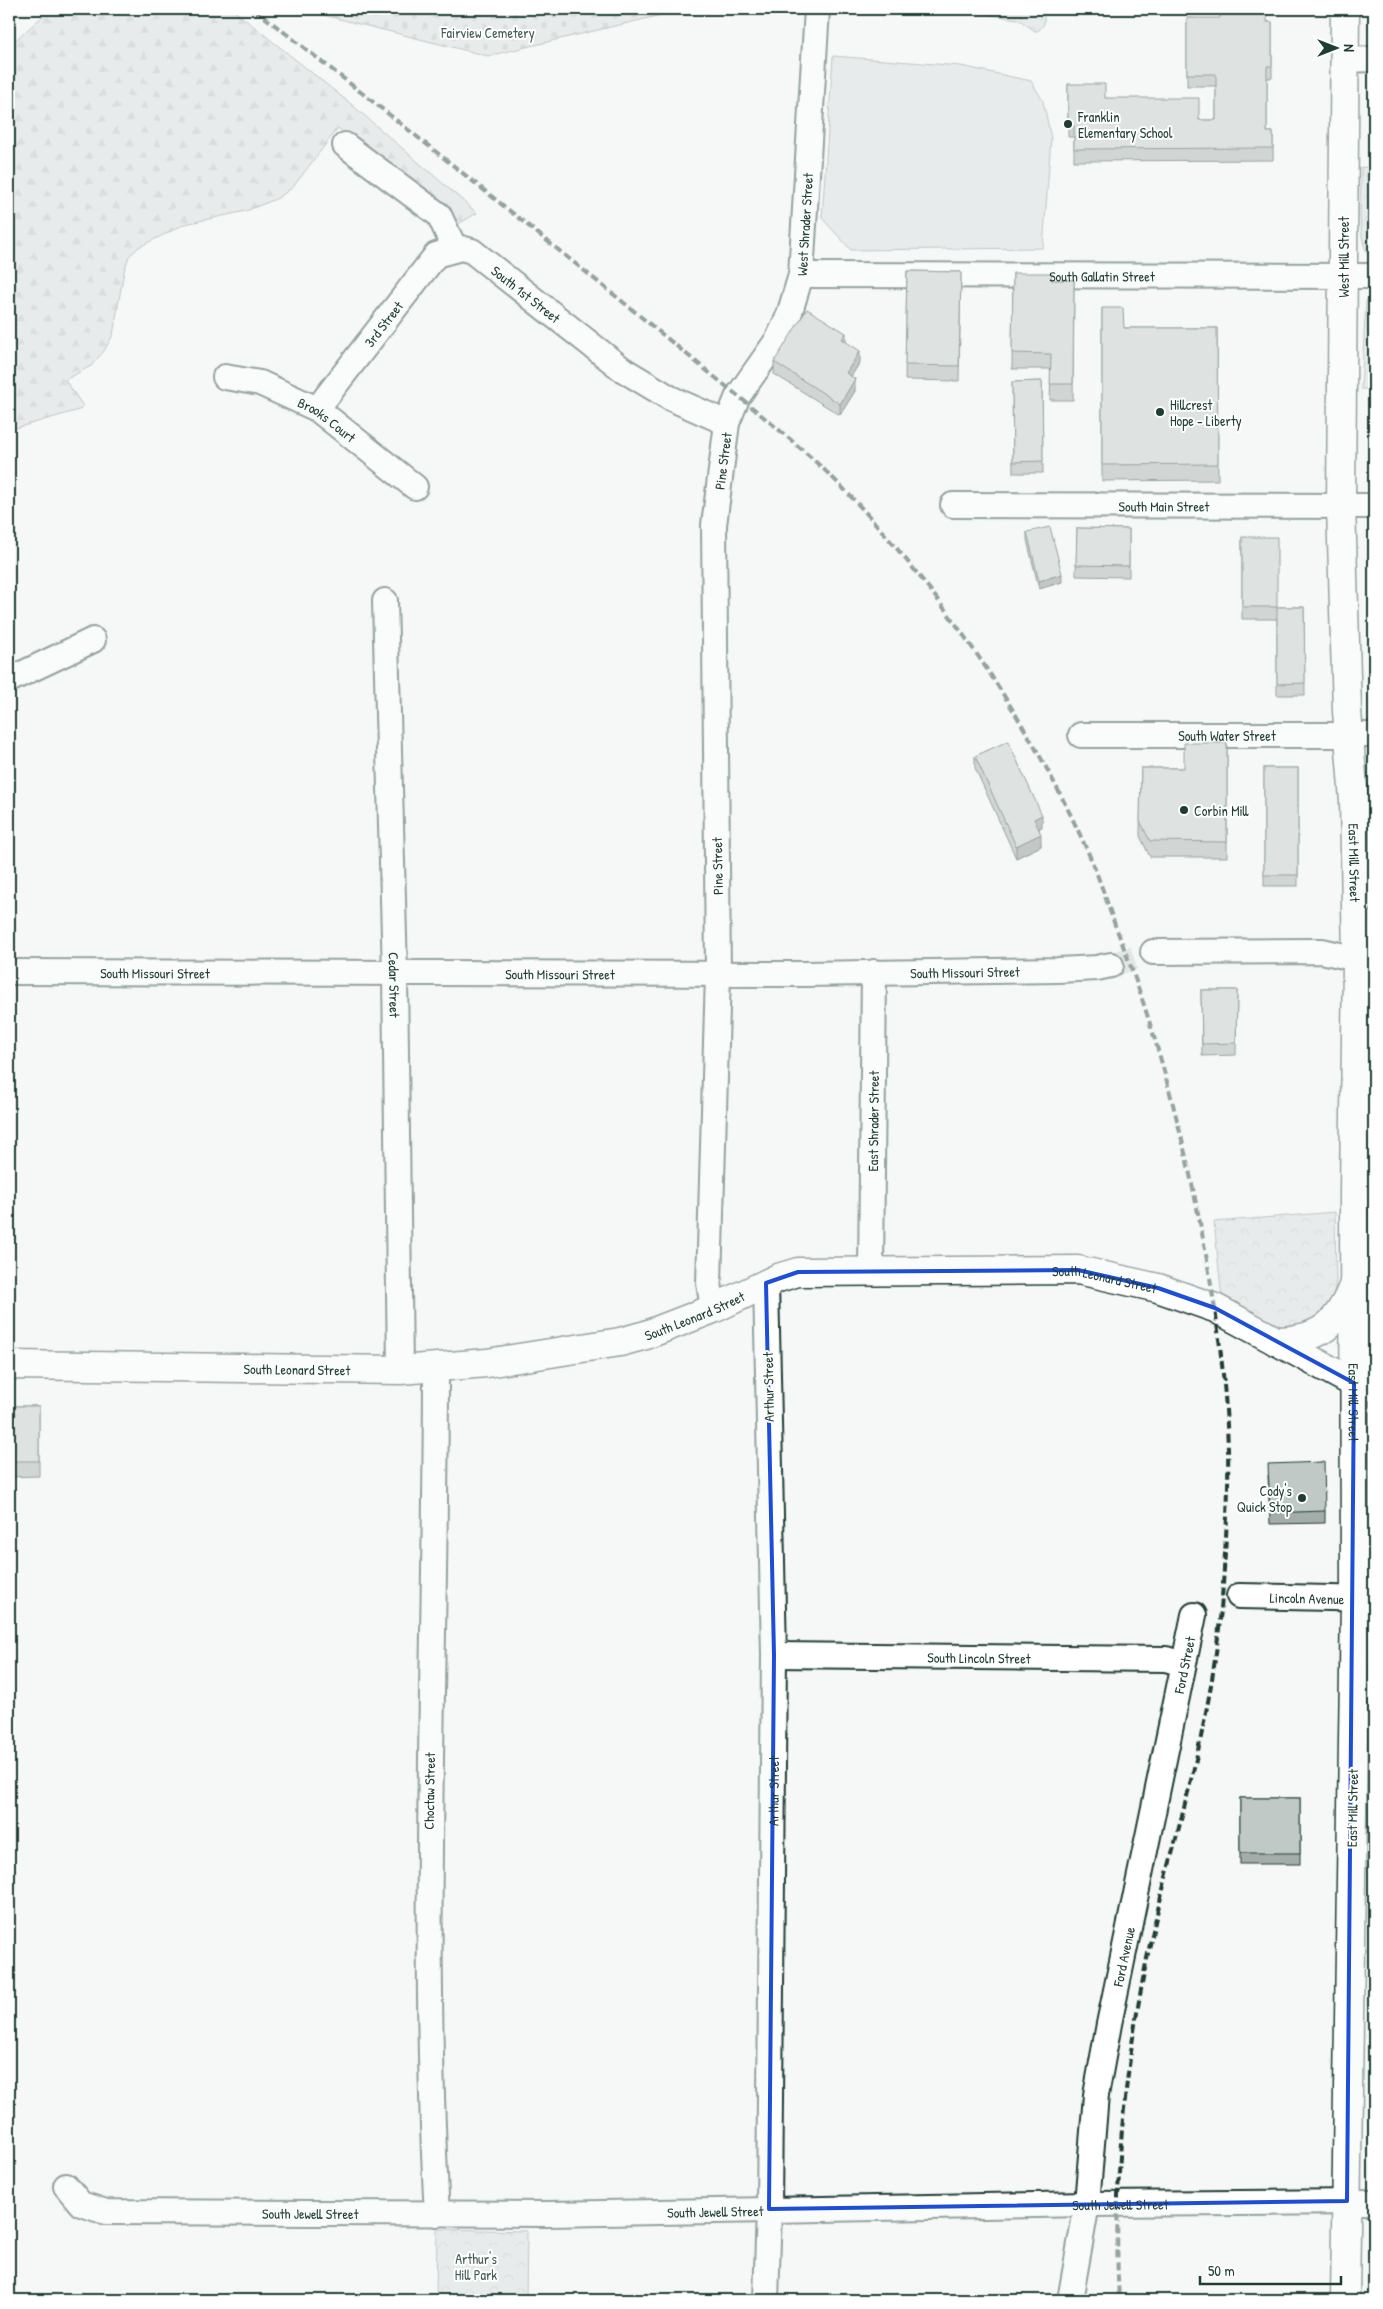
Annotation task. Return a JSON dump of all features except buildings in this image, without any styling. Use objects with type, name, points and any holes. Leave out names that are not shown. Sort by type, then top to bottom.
[{"type":"main road","name":"West Mill Street","points":[[1341,505],[1345,9]]},
{"type":"main road","name":"East Mill Street","points":[[1341,505],[1362,735],[1354,801],[1366,962],[1364,1192],[1354,1285],[1364,1385],[1365,1599],[1345,2300]]},
{"type":"main road","name":"South Leonard Street","points":[[9,1365],[400,1370],[436,1368],[527,1358],[620,1342],[646,1335],[713,1309],[766,1284],[798,1272],[1078,1270],[1158,1288],[1215,1308],[1364,1385]]},
{"type":"main road","points":[[1276,1341],[1302,1339],[1325,1327],[1344,1309],[1354,1285]]},
{"type":"street","name":"West Shrader Street","points":[[728,423],[738,396],[778,339],[789,315],[801,275],[816,9]]},
{"type":"street","points":[[1344,60],[1374,59]]},
{"type":"street","points":[[345,145],[439,215],[456,249]]},
{"type":"street","name":"3rd Street","points":[[317,409],[436,255],[456,249]]},
{"type":"street","name":"South 1st Street","points":[[456,249],[472,252],[622,369],[670,398],[728,423]]},
{"type":"street","name":"South Gallatin Street","points":[[801,275],[1374,276]]},
{"type":"street","name":"Brooks Court","points":[[225,378],[260,383],[317,409],[415,487]]},
{"type":"street","name":"Pine Street","points":[[713,1309],[709,1282],[718,974],[714,525],[728,423]]},
{"type":"street","name":"South Main Street","points":[[953,505],[1374,506]]},
{"type":"street","name":"Cedar Street","points":[[385,601],[395,974],[400,1370]]},
{"type":"street","points":[[9,680],[93,640]]},
{"type":"street","name":"South Water Street","points":[[1081,735],[1362,735]]},
{"type":"street","points":[[1153,952],[1322,951],[1366,962]]},
{"type":"street","name":"South Missouri Street","points":[[9,972],[718,974],[1058,970],[1111,965]]},
{"type":"street","name":"East Shrader Street","points":[[871,1271],[874,972]]},
{"type":"street","name":"Arthur Street","points":[[766,1284],[774,1655],[770,2209],[766,2300]]},
{"type":"street","name":"Choctaw Street","points":[[436,1368],[428,1985],[437,2214]]},
{"type":"street","name":"Lincoln Avenue","points":[[1239,1596],[1365,1599]]},
{"type":"street","name":"Ford Street","points":[[1172,1713],[1194,1615]]},
{"type":"street","name":"South Lincoln Street","points":[[774,1655],[1166,1658],[1183,1664]]},
{"type":"street","name":"Ford Avenue","points":[[1070,2300],[1087,2204],[1096,2095],[1172,1713]]},
{"type":"street","name":"South Jewell Street","points":[[66,2186],[81,2204],[106,2212],[548,2214],[1087,2204],[1374,2202]]},
{"type":"highlighted area","points":[[1078,1270],[1158,1288],[1215,1308],[1354,1383],[1347,2201],[769,2209],[774,1655],[766,1283],[798,1272]]},
{"type":"green space","points":[[51,9],[232,9],[351,104],[477,213],[455,226],[338,128],[293,187],[278,198],[246,211],[185,224],[139,247],[129,256],[124,271],[113,335],[104,351],[91,366],[65,380],[83,406],[79,410],[9,430],[9,46]]},
{"type":"green space","name":"Fairview Cemetery","points":[[309,9],[687,9],[488,56],[315,13]]},
{"type":"green space","points":[[948,9],[1044,9],[1044,24],[1038,31],[1035,31],[1018,19]]},
{"type":"green space","points":[[833,56],[961,66],[1031,81],[1043,101],[1051,138],[1043,248],[851,250],[822,218]]},
{"type":"green space","points":[[1361,167],[1374,168],[1374,261],[1368,254],[1361,231]]},
{"type":"green space","points":[[1374,291],[1374,389],[1361,389],[1366,301]]},
{"type":"green space","points":[[1335,1212],[1336,1280],[1332,1305],[1318,1321],[1295,1329],[1275,1328],[1222,1299],[1214,1222]]},
{"type":"green space","name":"Arthur's Hill Park","points":[[437,2229],[527,2231],[526,2300],[436,2300]]},
{"type":"tunnel","points":[[1111,965],[1153,952]]},
{"type":"railway","points":[[254,9],[623,302],[783,433],[839,484],[912,566],[978,656],[1009,704],[1064,801],[1098,878],[1127,955],[1147,1016],[1166,1077],[1189,1170],[1203,1239],[1220,1344],[1228,1449],[1228,1500],[1223,1584],[1211,1684],[1198,1750],[1157,1913],[1143,1979],[1130,2059],[1121,2139],[1117,2220],[1119,2300]]},
{"type":"place","name":"Franklin Elementary School","points":[[1068,124]]},
{"type":"place","name":"Hillcrest Hope - Liberty","points":[[1160,412]]},
{"type":"place","name":"Corbin Mill","points":[[1184,810]]},
{"type":"place","name":"Cody's Quick Stop","points":[[1302,1498]]}]
